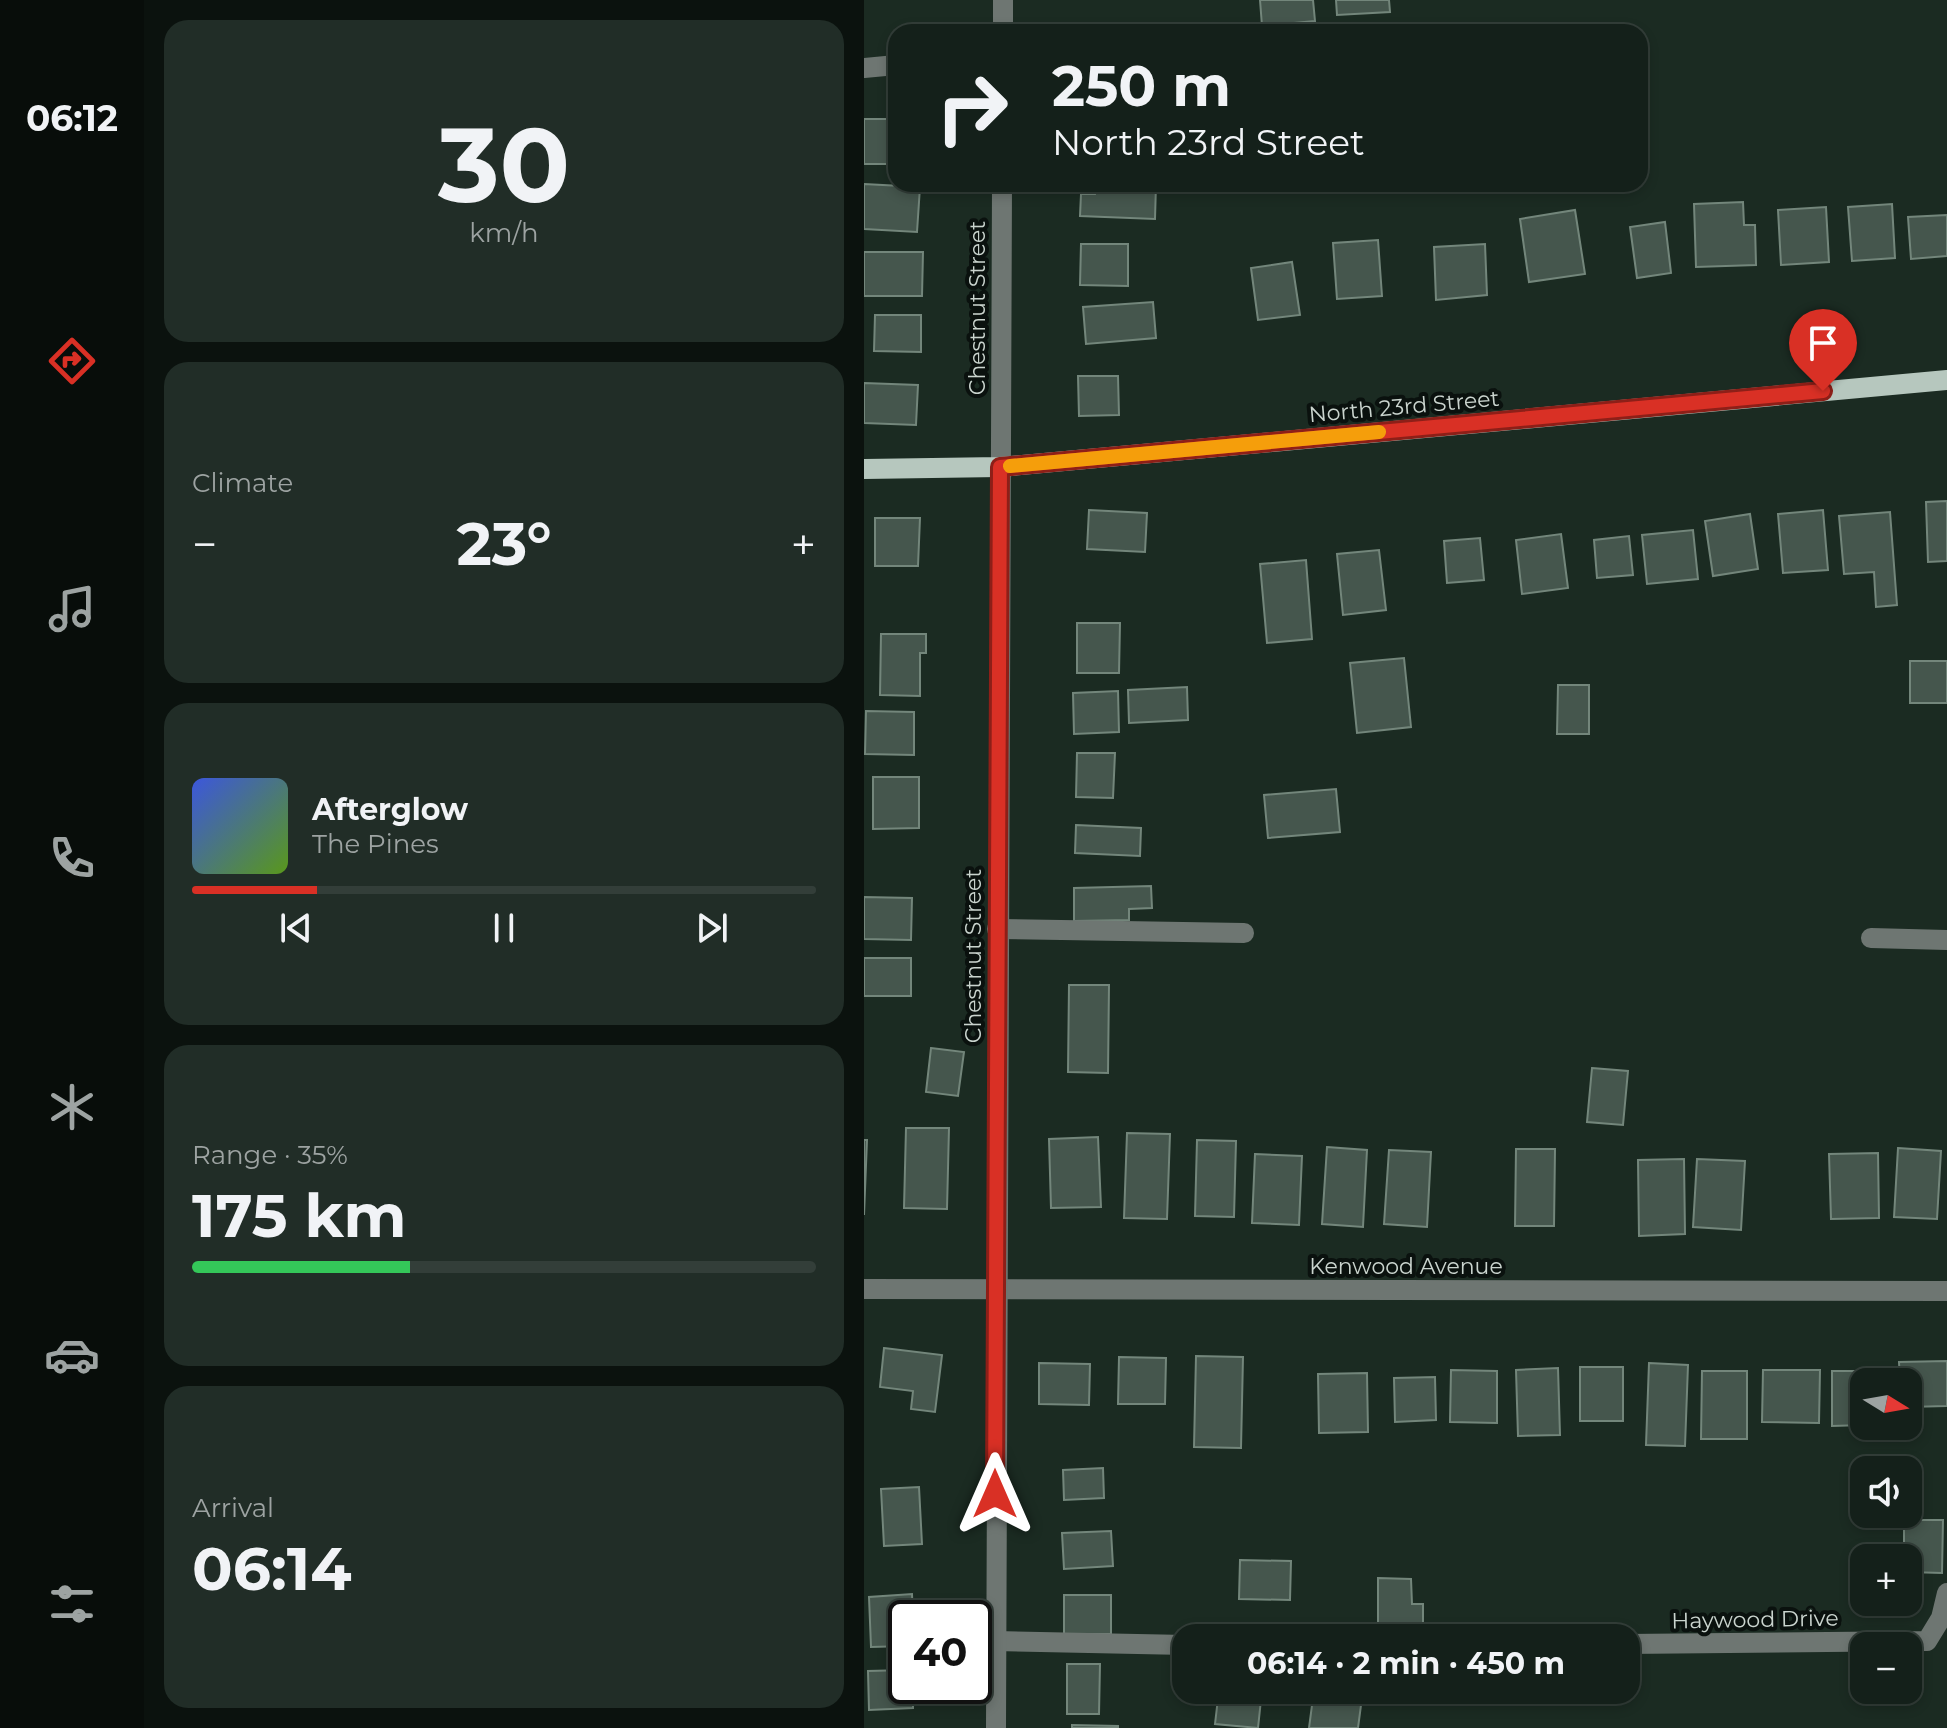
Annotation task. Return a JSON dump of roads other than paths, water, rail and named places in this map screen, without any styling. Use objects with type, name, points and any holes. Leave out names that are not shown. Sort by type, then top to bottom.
[{"type":"main road","name":"North 23rd Street","points":[[864,469],[1000,467],[1947,380]]},
{"type":"street","points":[[1003,0],[1003,24]]},
{"type":"street","points":[[864,68],[888,66]]},
{"type":"street","name":"Chestnut Street","points":[[996,1728],[1002,192]]},
{"type":"street","points":[[997,929],[1244,933]]},
{"type":"street","points":[[1871,938],[1947,940]]},
{"type":"street","name":"Kenwood Avenue","points":[[864,1289],[1947,1291]]},
{"type":"street","name":"Haywood Drive","points":[[1640,1644],[1927,1641],[1941,1618],[1947,1593]]},
{"type":"street","points":[[995,1641],[1172,1645]]}]
